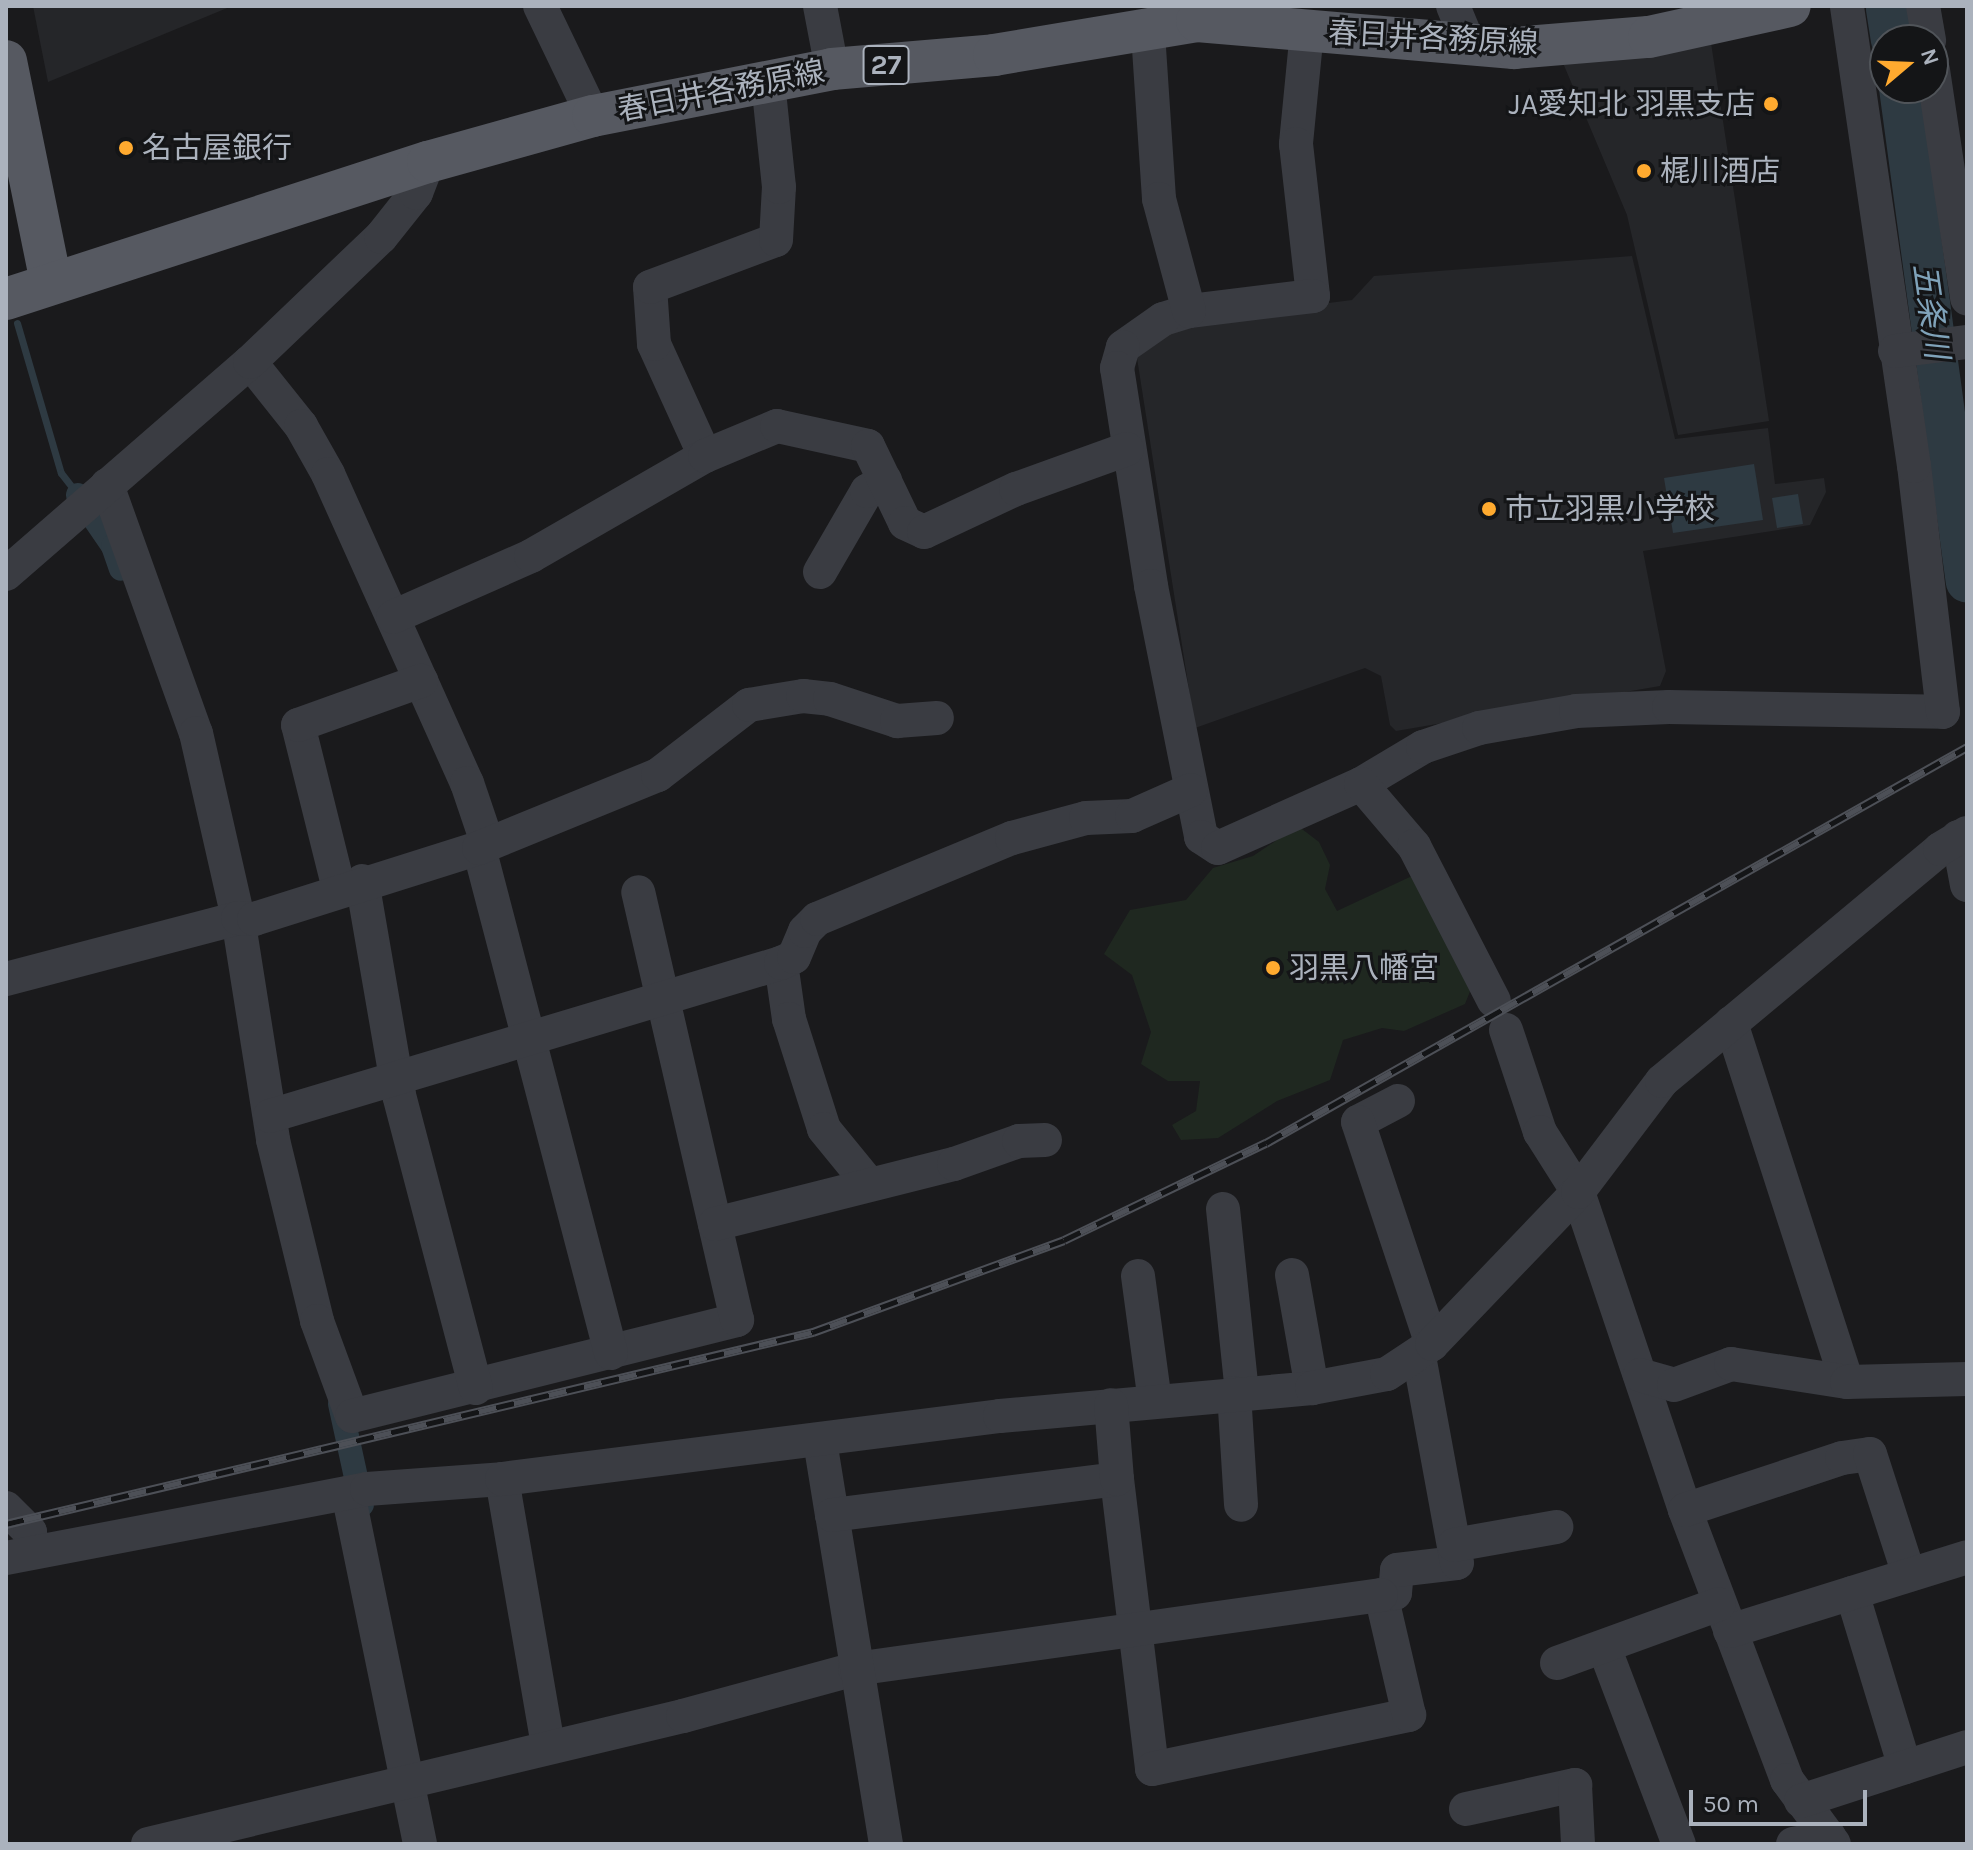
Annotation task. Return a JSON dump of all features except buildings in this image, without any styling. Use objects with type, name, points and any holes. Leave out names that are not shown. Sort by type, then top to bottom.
[{"type":"main road","name":"春日井各務原線","points":[[6,299],[428,162],[593,116],[832,69],[994,55],[1167,20],[1470,47],[1649,37],[1790,6]]},
{"type":"main road","points":[[6,61],[51,283]]},
{"type":"street","points":[[540,6],[593,116]]},
{"type":"street","points":[[820,6],[832,69]]},
{"type":"street","points":[[1453,6],[1470,47]]},
{"type":"street","points":[[1307,31],[1296,144],[1313,296],[1189,311],[1163,319],[1123,347],[1117,368],[1127,449],[1191,790],[1201,837],[1218,848],[1361,784],[1423,747],[1479,728],[1576,711],[1669,707],[1943,712],[1914,466],[1847,6]]},
{"type":"street","points":[[1167,20],[1159,199],[1189,311]]},
{"type":"street","points":[[705,456],[654,344],[650,287],[776,240],[779,187],[768,82]]},
{"type":"street","points":[[1938,104],[1967,298]]},
{"type":"street","points":[[6,574],[250,362],[401,215],[428,162]]},
{"type":"street","points":[[1895,351],[1965,342]]},
{"type":"street","points":[[250,362],[301,426],[328,474],[421,681],[483,845],[611,1353]]},
{"type":"street","points":[[393,617],[531,556],[705,456],[777,426],[868,446],[905,523],[924,532],[1016,489],[1127,449]]},
{"type":"street","points":[[820,572],[867,491],[885,480]]},
{"type":"street","points":[[107,485],[196,733],[238,918],[270,1116],[317,1321],[352,1416],[476,1388],[737,1320],[638,892]]},
{"type":"street","points":[[421,681],[298,725],[350,885],[476,1388]]},
{"type":"street","points":[[6,979],[238,918],[254,919],[350,885],[483,845],[658,775],[749,705],[803,696],[830,699],[897,721],[937,718]]},
{"type":"street","points":[[1361,784],[1414,846],[1500,1016],[1540,1132],[1578,1192],[1685,1510],[1787,1780],[1832,1840]]},
{"type":"street","points":[[270,1116],[665,1001],[781,963],[794,957],[805,931],[817,919],[1012,838],[1086,818],[1132,816],[1191,790]]},
{"type":"street","points":[[1963,835],[1967,885]]},
{"type":"street","points":[[19,1555],[358,1491],[502,1479],[634,1459],[820,1441],[1111,1405],[1365,1381],[1426,1350],[1578,1192],[1662,1081],[1963,835]]},
{"type":"street","points":[[781,963],[789,1019],[824,1129],[869,1184]]},
{"type":"street","points":[[1731,1023],[1847,1382]]},
{"type":"street","points":[[148,1844],[417,1780],[855,1669],[1395,1593],[1397,1570],[1457,1563],[1426,1350],[1358,1122],[1398,1101]]},
{"type":"street","points":[[715,1224],[954,1164],[1019,1141],[1045,1140]]},
{"type":"street","points":[[1223,1209],[1238,1393],[1241,1505]]},
{"type":"street","points":[[1292,1275],[1312,1388]]},
{"type":"street","points":[[1138,1276],[1155,1401]]},
{"type":"street","points":[[1640,1375],[1674,1385],[1731,1364],[1847,1382],[1967,1379]]},
{"type":"street","points":[[1111,1405],[1152,1769],[1409,1715],[1381,1595]]},
{"type":"street","points":[[820,1441],[886,1844]]},
{"type":"street","points":[[1685,1510],[1842,1458],[1870,1454],[1909,1575]]},
{"type":"street","points":[[502,1479],[548,1746]]},
{"type":"street","points":[[832,1515],[1117,1479]]},
{"type":"street","points":[[358,1491],[417,1780],[420,1844]]},
{"type":"street","points":[[6,1508],[30,1532],[19,1555]]},
{"type":"street","points":[[1454,1545],[1556,1527]]},
{"type":"street","points":[[1557,1663],[1604,1647],[1724,1618],[1852,1593],[1967,1557]]},
{"type":"street","points":[[1852,1593],[1905,1767]]},
{"type":"street","points":[[1604,1647],[1679,1844]]},
{"type":"street","points":[[1801,1801],[1967,1747]]},
{"type":"street","points":[[1466,1809],[1575,1785],[1578,1844]]},
{"type":"street","points":[[1793,1844],[1832,1840]]},
{"type":"shaded area","points":[[33,6],[232,6],[48,82]]},
{"type":"shaded area","points":[[1711,43],[1769,421],[1678,435],[1627,215],[1563,63]]},
{"type":"shaded area","name":"市立羽黒小学校","points":[[1632,256],[1675,439],[1768,428],[1775,484],[1824,478],[1826,492],[1810,525],[1643,551],[1666,671],[1660,686],[1396,731],[1390,725],[1381,676],[1365,668],[1195,728],[1137,358],[1173,323],[1352,300],[1374,276]]},
{"type":"shaded area","points":[[1754,464],[1763,520],[1673,533],[1664,478]]},
{"type":"shaded area","points":[[1798,494],[1803,524],[1777,528],[1772,498]]},
{"type":"shaded area","points":[[1298,826],[1319,842],[1330,865],[1325,889],[1337,911],[1412,876],[1475,979],[1465,1004],[1404,1031],[1382,1028],[1343,1040],[1330,1080],[1277,1101],[1218,1138],[1181,1140],[1172,1125],[1196,1111],[1200,1081],[1168,1081],[1141,1064],[1151,1032],[1132,975],[1104,954],[1130,910],[1186,900],[1213,868],[1253,856]]},
{"type":"waterway","name":"五条川","points":[[1887,9],[1889,24]]},
{"type":"waterway","name":"五条川","points":[[1902,104],[1967,581]]},
{"type":"waterway","points":[[17,323],[61,473],[78,495]]},
{"type":"waterway","points":[[78,495],[113,546],[121,569]]},
{"type":"waterway","points":[[340,1404],[362,1505]]},
{"type":"railway","points":[[6,1524],[813,1332],[1064,1240],[1266,1143],[1967,747]]},
{"type":"place","name":"JA愛知北 羽黒支店","points":[[1771,104]]},
{"type":"place","name":"名古屋銀行","points":[[126,148]]},
{"type":"place","name":"梶川酒店","points":[[1644,171]]},
{"type":"place","name":"市立羽黒小学校","points":[[1489,509]]},
{"type":"place","name":"羽黒八幡宮","points":[[1273,968]]}]
